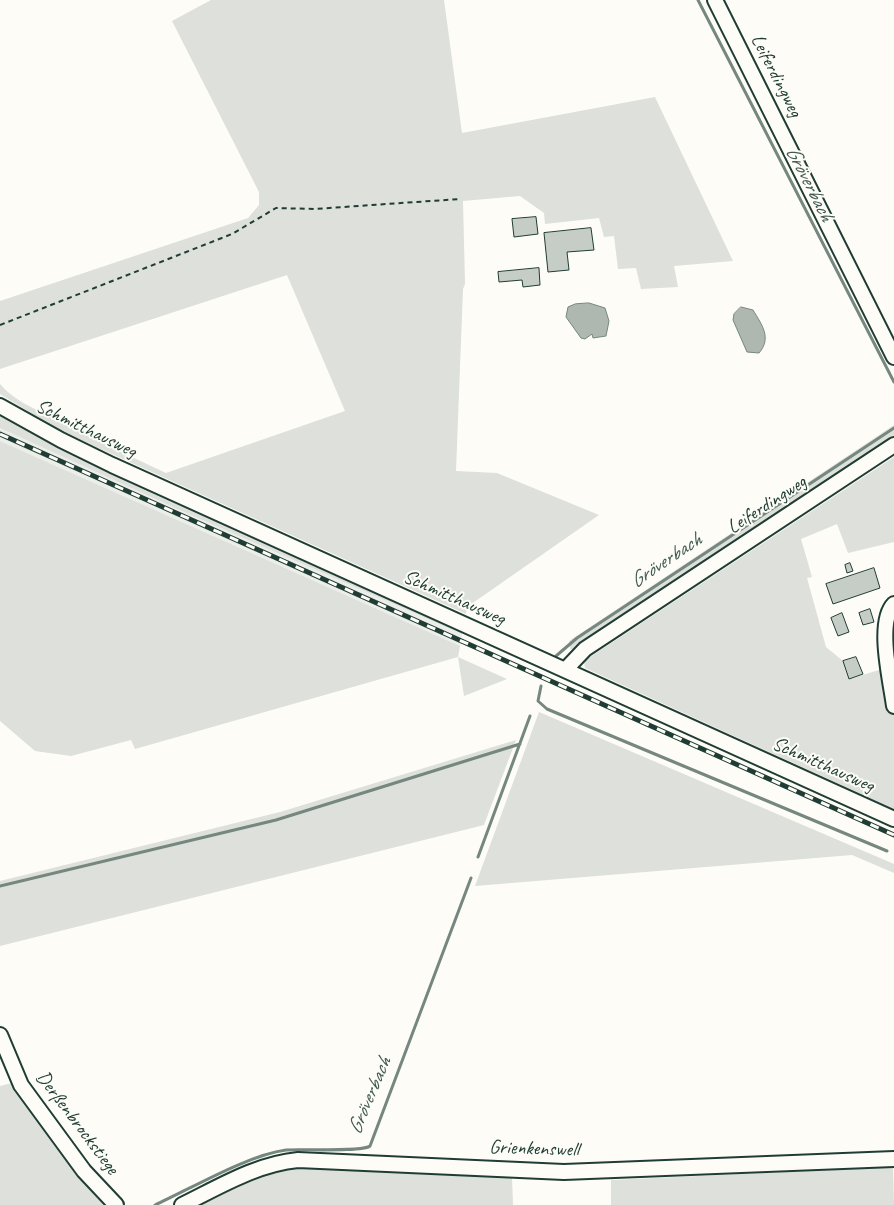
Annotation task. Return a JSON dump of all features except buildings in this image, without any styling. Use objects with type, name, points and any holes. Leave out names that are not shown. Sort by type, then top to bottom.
[{"type":"street","name":"Leiferdingweg","points":[[715,0],[894,357]]},
{"type":"street","name":"Schmitthausweg","points":[[0,406],[105,462],[894,819]]},
{"type":"street","name":"Leiferdingweg","points":[[566,670],[585,649],[894,445]]},
{"type":"street","points":[[894,604],[887,616],[886,647],[894,706]]},
{"type":"street","name":"Derßenbrockstiege","points":[[0,1035],[21,1085],[84,1171],[116,1205]]},
{"type":"street","name":"Grienkenswell","points":[[182,1205],[253,1171],[273,1164],[298,1160],[564,1172],[894,1159]]},
{"type":"path","points":[[0,325],[232,234],[276,208],[314,209],[460,199]]},
{"type":"shaded area","points":[[211,0],[444,0],[462,133],[655,97],[733,261],[674,266],[678,287],[641,289],[636,268],[618,269],[614,236],[604,237],[599,218],[545,224],[544,213],[520,196],[463,201],[465,284],[463,289],[456,471],[497,473],[599,515],[467,607],[466,614],[92,445],[49,424],[0,394],[0,384],[26,404],[166,473],[345,411],[287,275],[0,369],[0,301],[248,218],[259,205],[259,192],[172,21]]},
{"type":"shaded area","points":[[589,303],[605,308],[609,321],[606,336],[593,338],[592,334],[585,339],[581,338],[566,317],[568,307],[575,304]]},
{"type":"shaded area","points":[[741,307],[753,310],[762,326],[765,342],[759,353],[747,352],[733,320],[734,314]]},
{"type":"shaded area","points":[[0,416],[89,462],[463,630],[462,634],[175,508],[0,428]]},
{"type":"shaded area","points":[[894,425],[894,439],[574,650],[570,649],[569,641]]},
{"type":"shaded area","points":[[0,428],[175,508],[462,634],[460,646],[0,441]]},
{"type":"shaded area","points":[[0,441],[460,646],[458,657],[135,749],[131,740],[71,756],[35,751],[0,721]]},
{"type":"shaded area","points":[[894,457],[894,542],[848,553],[837,524],[801,539],[812,577],[807,578],[826,647],[843,661],[849,679],[889,667],[894,604],[894,809],[585,668],[584,661]]},
{"type":"shaded area","points":[[458,657],[507,679],[464,696]]},
{"type":"shaded area","points":[[539,712],[894,864],[894,873],[852,855],[475,886]]},
{"type":"shaded area","points":[[516,740],[484,825],[0,946],[0,881],[280,812]]},
{"type":"shaded area","points":[[12,1083],[104,1205],[0,1205],[0,1086]]},
{"type":"shaded area","points":[[285,1166],[361,1166],[379,1171],[512,1178],[513,1205],[193,1205],[257,1175]]},
{"type":"shaded area","points":[[893,1167],[894,1205],[611,1205],[611,1180]]},
{"type":"waterway","name":"Gröverbach","points":[[698,0],[894,382]]},
{"type":"waterway","name":"Gröverbach","points":[[556,656],[577,638],[894,428]]},
{"type":"waterway","name":"Gröverbach","points":[[541,686],[538,701],[547,709],[887,851]]},
{"type":"waterway","name":"Gröverbach","points":[[478,857],[530,716]]},
{"type":"waterway","points":[[0,886],[276,820],[520,744]]},
{"type":"waterway","name":"Gröverbach","points":[[155,1205],[220,1173],[271,1153],[286,1150],[344,1150],[370,1146],[471,878]]},
{"type":"railway","points":[[0,434],[894,835]]}]
